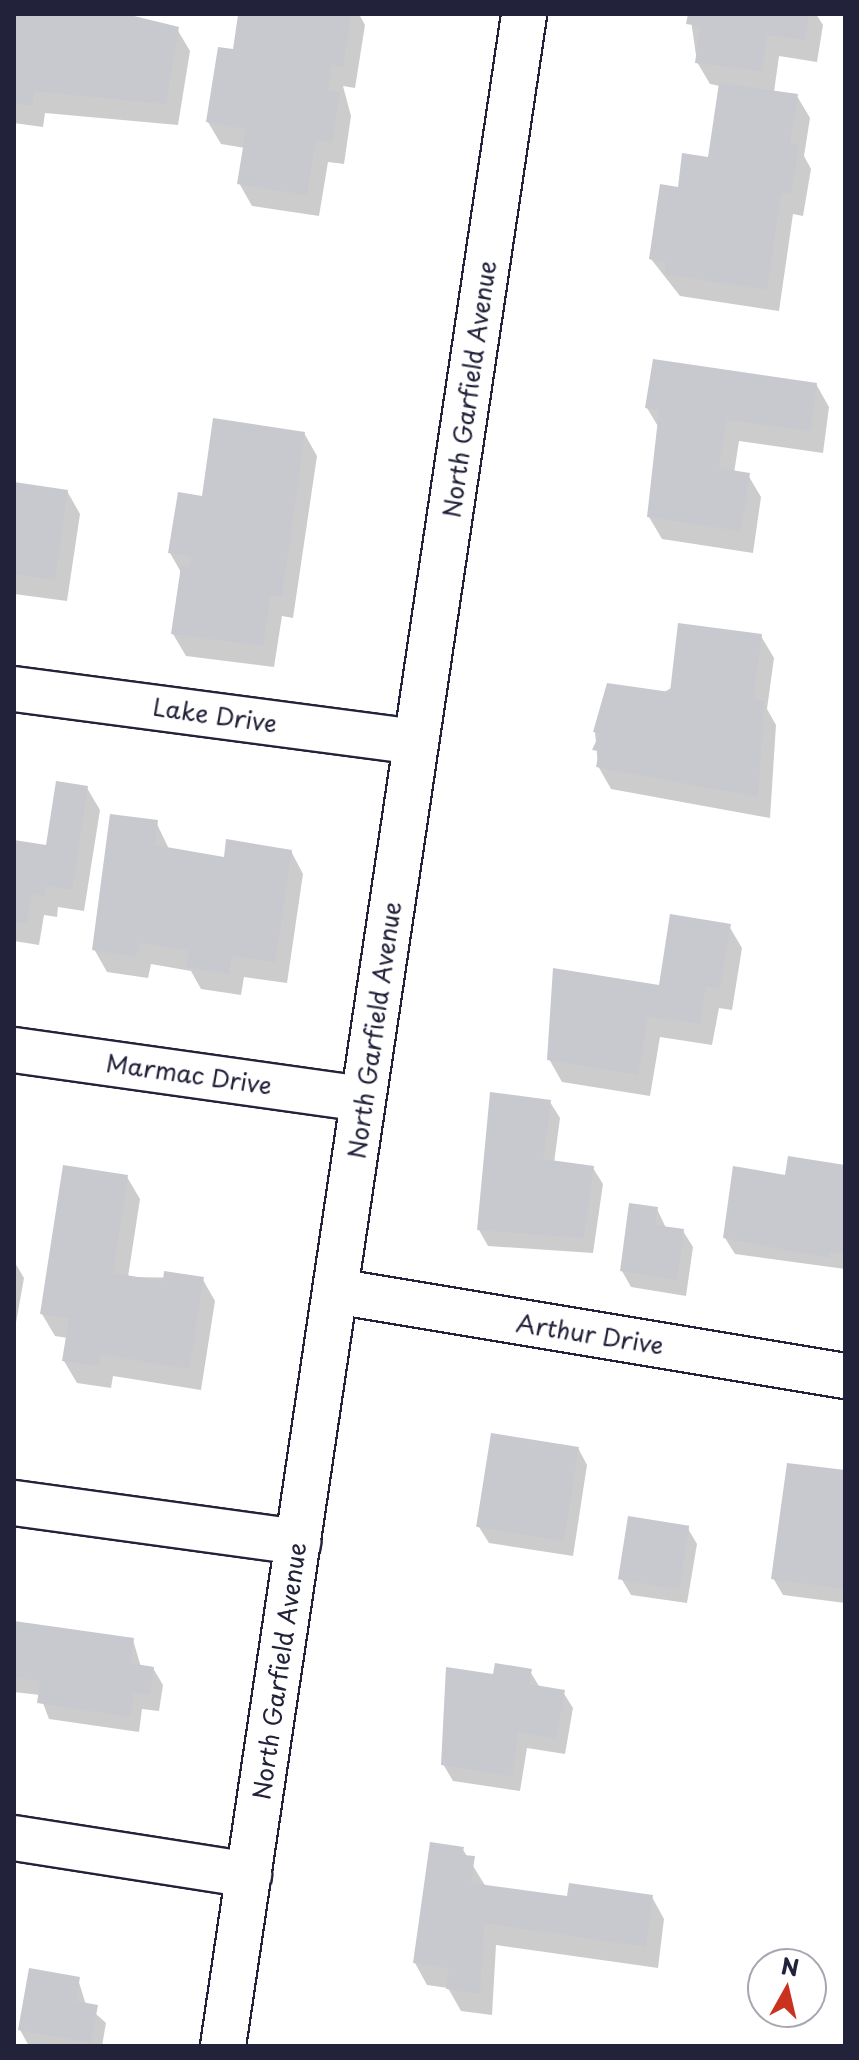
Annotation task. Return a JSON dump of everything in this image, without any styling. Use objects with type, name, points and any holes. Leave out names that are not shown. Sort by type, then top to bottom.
[{"type":"street","name":"North Garfield Avenue","points":[[223,2046],[524,14]]},
{"type":"street","name":"Lake Drive","points":[[14,689],[416,742]]},
{"type":"street","name":"Marmac Drive","points":[[14,1050],[363,1099]]},
{"type":"street","name":"Arthur Drive","points":[[335,1291],[845,1376]]},
{"type":"street","points":[[14,1503],[298,1542]]},
{"type":"street","points":[[14,1838],[249,1875]]},
{"type":"building","points":[[14,14],[126,14],[179,27],[166,104],[34,91],[32,106],[14,103]]},
{"type":"building","points":[[351,14],[343,67],[331,65],[328,90],[340,92],[332,143],[316,140],[307,195],[237,184],[246,129],[206,122],[218,47],[233,49],[238,15]]},
{"type":"building","points":[[688,14],[809,14],[805,40],[767,35],[762,71],[695,63],[700,26],[686,24]]},
{"type":"building","points":[[719,83],[798,94],[790,143],[799,145],[791,194],[781,193],[767,290],[665,274],[666,263],[649,259],[660,184],[678,187],[682,153],[708,157]]},
{"type":"building","points":[[653,359],[817,383],[811,431],[727,420],[719,468],[750,473],[741,531],[647,517],[659,410],[645,408]]},
{"type":"building","points":[[213,418],[305,432],[282,596],[270,595],[263,646],[171,634],[181,566],[190,568],[192,557],[168,553],[178,492],[202,496]]},
{"type":"building","points":[[14,482],[68,490],[55,580],[14,574]]},
{"type":"building","points":[[678,623],[762,634],[753,699],[764,701],[758,797],[596,767],[599,751],[592,750],[600,733],[593,732],[607,683],[670,692]]},
{"type":"building","points":[[56,781],[88,786],[72,890],[46,886],[45,896],[32,893],[27,924],[14,922],[14,840],[46,845]]},
{"type":"building","points":[[110,814],[158,820],[155,845],[224,857],[226,839],[292,850],[275,962],[232,956],[229,974],[186,967],[189,951],[139,943],[136,957],[92,950]]},
{"type":"building","points":[[670,914],[731,924],[720,989],[706,986],[700,1024],[648,1016],[638,1075],[547,1060],[553,968],[659,985]]},
{"type":"building","points":[[490,1092],[551,1100],[543,1159],[594,1166],[584,1238],[477,1230]]},
{"type":"building","points":[[788,1156],[845,1165],[845,1254],[830,1252],[829,1258],[723,1238],[733,1166],[785,1175]]},
{"type":"building","points":[[63,1165],[128,1175],[113,1273],[163,1281],[164,1271],[204,1277],[189,1369],[101,1354],[99,1366],[62,1361],[69,1318],[40,1314]]},
{"type":"building","points":[[629,1203],[658,1207],[655,1225],[684,1229],[677,1280],[620,1271]]},
{"type":"building","points":[[491,1433],[579,1447],[564,1541],[476,1527]]},
{"type":"building","points":[[787,1463],[845,1470],[845,1589],[771,1579]]},
{"type":"building","points":[[628,1516],[689,1526],[679,1589],[618,1579]]},
{"type":"building","points":[[14,1621],[134,1638],[130,1663],[154,1667],[150,1695],[134,1693],[130,1717],[37,1703],[40,1681],[14,1677]]},
{"type":"building","points":[[495,1663],[532,1669],[529,1684],[565,1690],[556,1739],[518,1732],[512,1776],[441,1765],[446,1667],[493,1674]]},
{"type":"building","points":[[430,1842],[464,1847],[462,1855],[475,1856],[471,1883],[567,1896],[569,1883],[653,1895],[646,1947],[484,1923],[480,1994],[446,1989],[449,1968],[413,1963]]},
{"type":"building","points":[[29,1968],[80,1977],[76,2001],[98,2005],[91,2043],[18,2030]]}]
